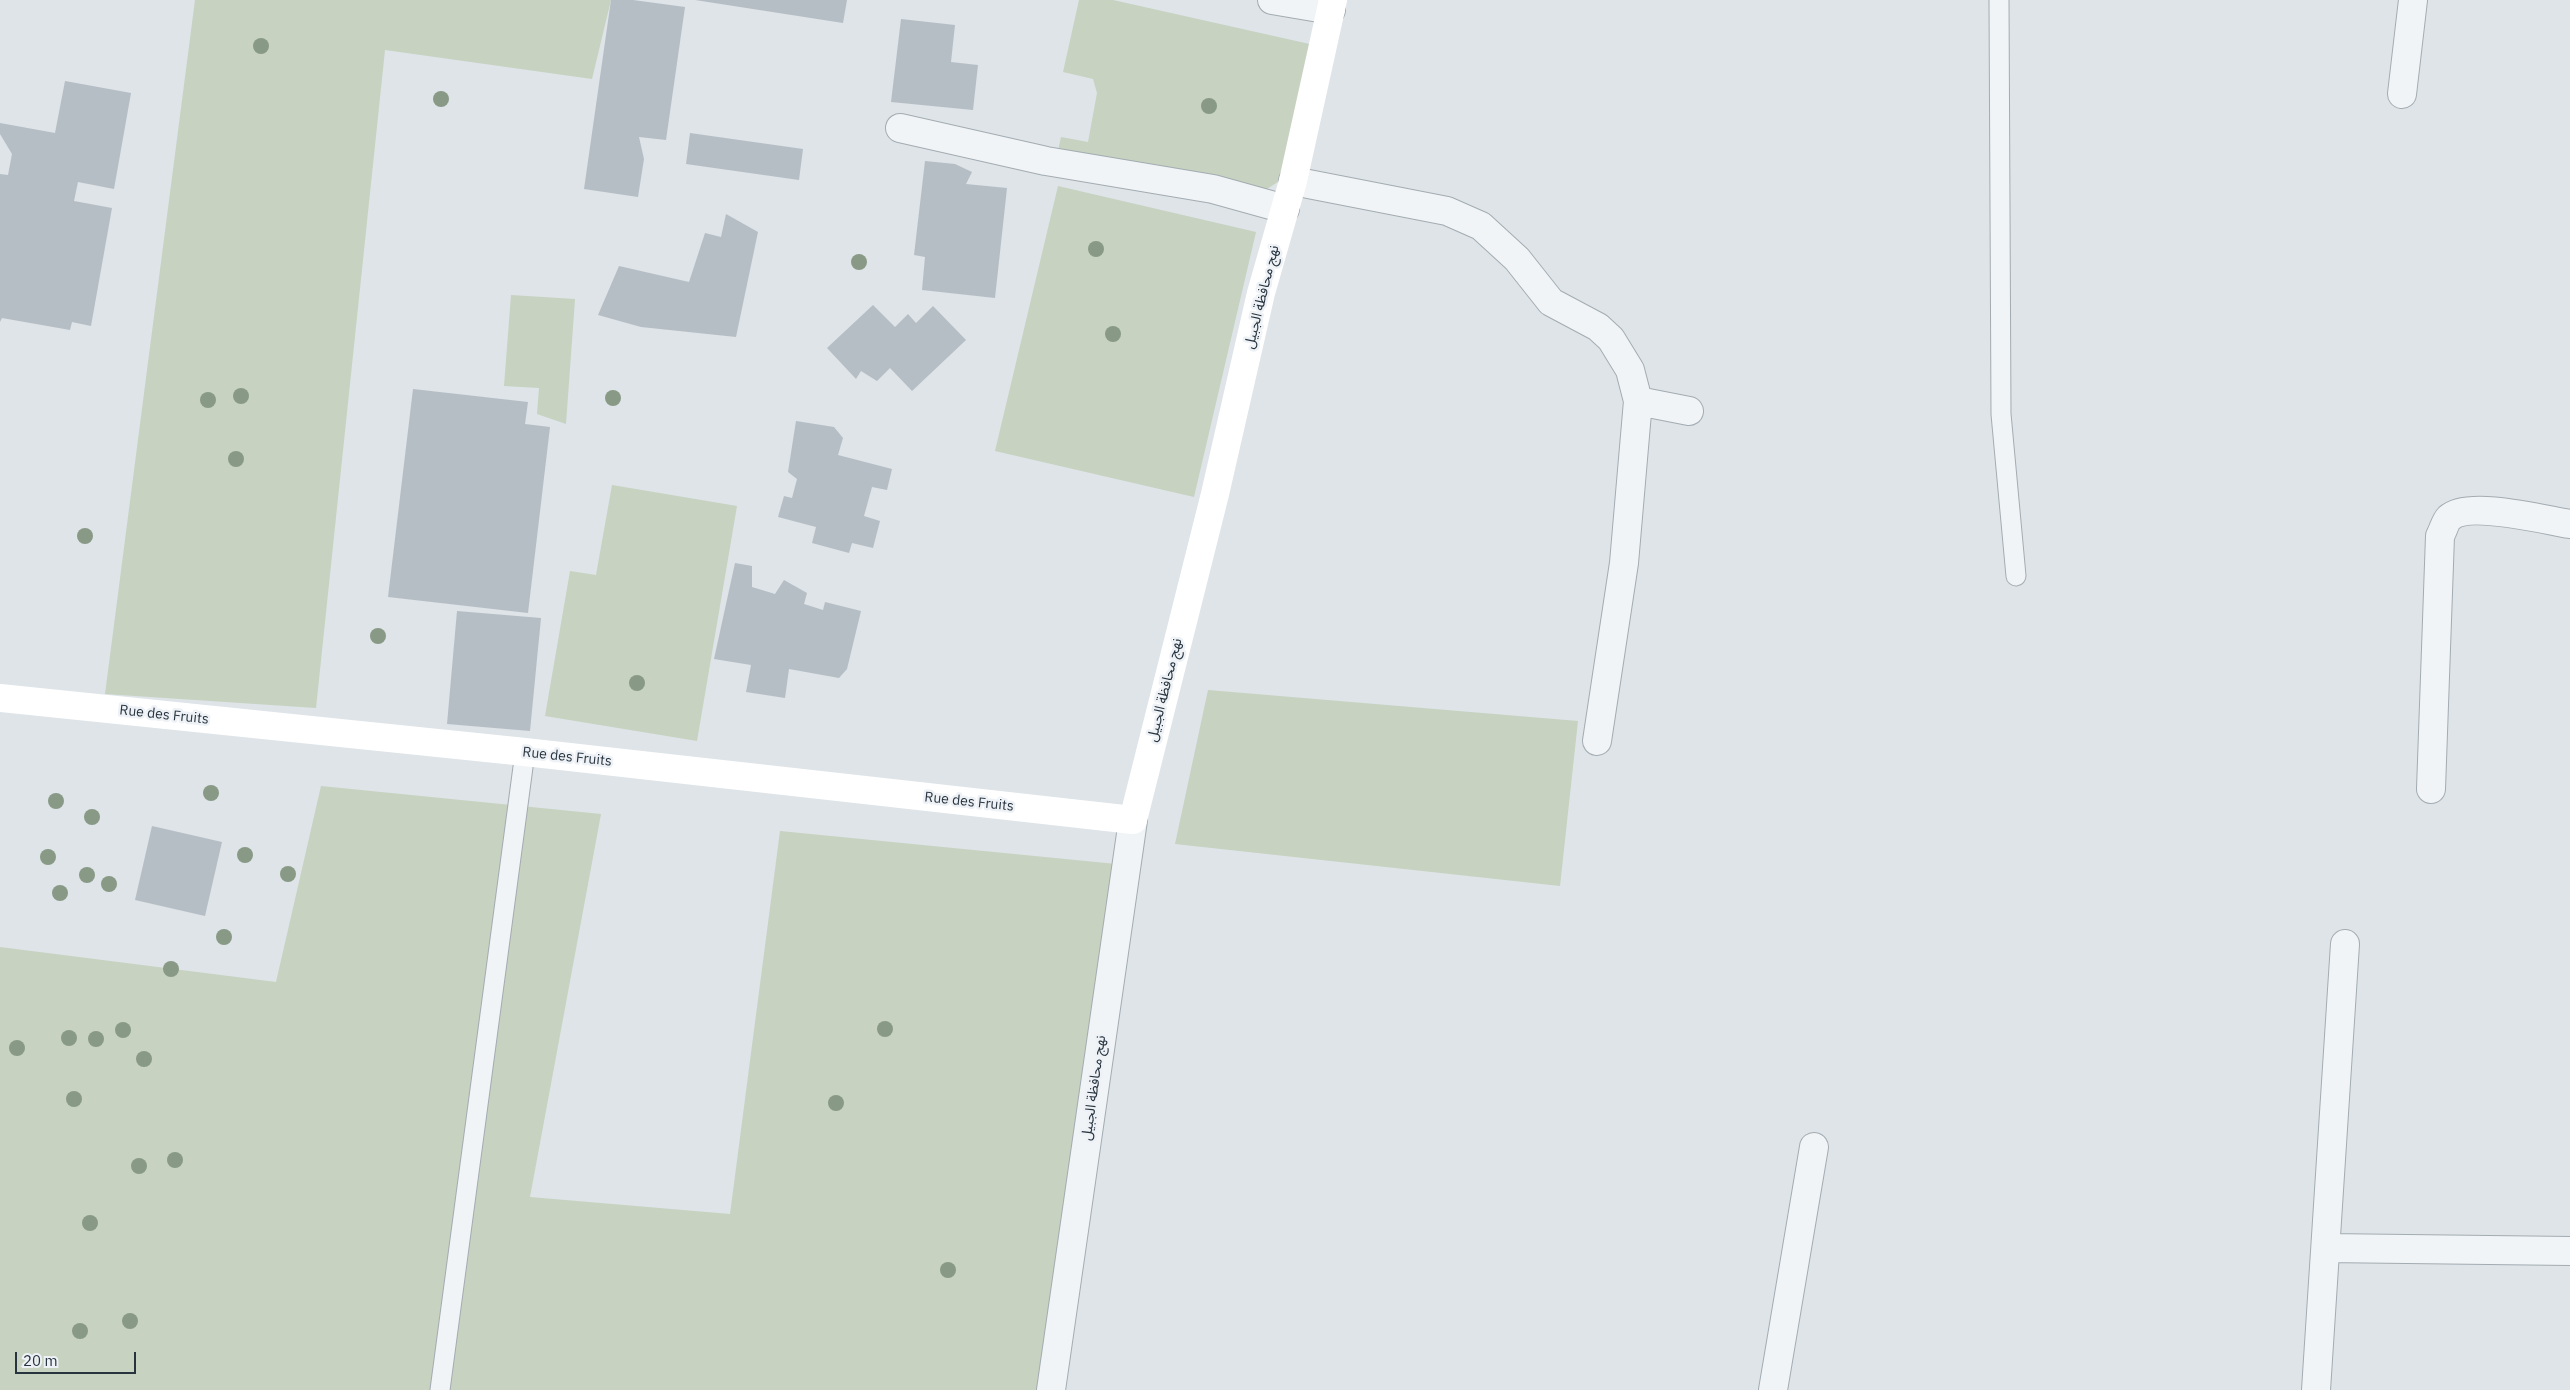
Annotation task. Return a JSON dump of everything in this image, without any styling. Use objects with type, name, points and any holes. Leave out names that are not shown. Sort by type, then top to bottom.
[{"type":"street","points":[[1272,0],[1332,5]]},
{"type":"street","points":[[2402,94],[2413,0]]},
{"type":"street","name":"نهج محافظة الجبيل","points":[[1051,1390],[1133,820],[1215,494],[1261,293],[1293,181],[1332,5]]},
{"type":"street","points":[[900,128],[1046,161],[1213,189],[1285,208]]},
{"type":"street","points":[[1293,181],[1447,211],[1481,226],[1517,259],[1551,302],[1598,327],[1611,339],[1630,370],[1638,402],[1624,562],[1597,741]]},
{"type":"street","points":[[1638,402],[1689,411]]},
{"type":"street","points":[[2431,789],[2440,536],[2448,519],[2459,513],[2477,510],[2570,524]]},
{"type":"street","name":"Rue des Fruits","points":[[0,698],[525,752],[1133,820]]},
{"type":"street","points":[[2316,1390],[2345,944]]},
{"type":"street","points":[[1773,1390],[1814,1147]]},
{"type":"street","points":[[2326,1248],[2570,1251]]},
{"type":"lane","points":[[1999,0],[2001,414],[2016,576]]},
{"type":"lane","points":[[440,1390],[525,752]]},
{"type":"green space","points":[[195,0],[611,0],[592,79],[385,50],[316,708],[105,694]]},
{"type":"green space","points":[[1079,0],[1113,0],[1314,45],[1284,178],[1267,189],[1058,151],[1061,137],[1088,142],[1097,93],[1093,79],[1063,72]]},
{"type":"green space","points":[[1058,186],[1256,232],[1194,497],[995,451]]},
{"type":"green space","points":[[511,295],[575,299],[566,424],[537,414],[539,388],[504,386]]},
{"type":"green space","points":[[612,485],[737,506],[697,741],[545,716],[570,571],[596,575]]},
{"type":"green space","points":[[1208,690],[1578,721],[1560,886],[1175,844]]},
{"type":"green space","points":[[321,786],[601,814],[530,1197],[730,1214],[780,831],[1116,864],[1038,1390],[0,1390],[0,947],[276,982]]},
{"type":"building","points":[[611,0],[633,0],[685,7],[666,140],[639,137],[644,159],[638,197],[584,189]]},
{"type":"building","points":[[695,0],[847,0],[843,23]]},
{"type":"building","points":[[901,19],[955,25],[951,62],[978,65],[973,110],[891,102]]},
{"type":"building","points":[[65,81],[131,93],[114,189],[78,182],[74,201],[112,208],[91,326],[72,322],[70,330],[2,318],[0,322],[0,174],[8,175],[12,154],[0,134],[0,123],[55,133]]},
{"type":"building","points":[[690,133],[803,149],[799,180],[686,164]]},
{"type":"building","points":[[925,161],[955,164],[972,172],[966,184],[1007,188],[995,298],[922,290],[925,257],[914,255]]},
{"type":"building","points":[[726,214],[758,232],[736,337],[641,327],[598,315],[619,266],[689,282],[705,233],[721,237]]},
{"type":"building","points":[[873,305],[895,327],[908,314],[916,323],[933,306],[966,340],[912,391],[890,368],[877,381],[861,371],[856,379],[827,348]]},
{"type":"building","points":[[413,389],[528,402],[525,424],[550,427],[528,613],[388,597]]},
{"type":"building","points":[[796,421],[834,427],[843,438],[838,455],[892,469],[887,490],[872,487],[864,516],[880,521],[873,548],[852,543],[849,553],[812,543],[816,527],[778,517],[784,496],[792,498],[797,479],[788,472]]},
{"type":"building","points":[[735,563],[752,566],[752,587],[775,594],[784,580],[807,593],[804,604],[823,610],[825,602],[861,611],[847,669],[839,678],[789,669],[785,698],[746,692],[751,665],[714,659]]},
{"type":"building","points":[[457,611],[541,618],[530,731],[447,724]]},
{"type":"building","points":[[152,826],[222,842],[205,916],[135,900]]}]
